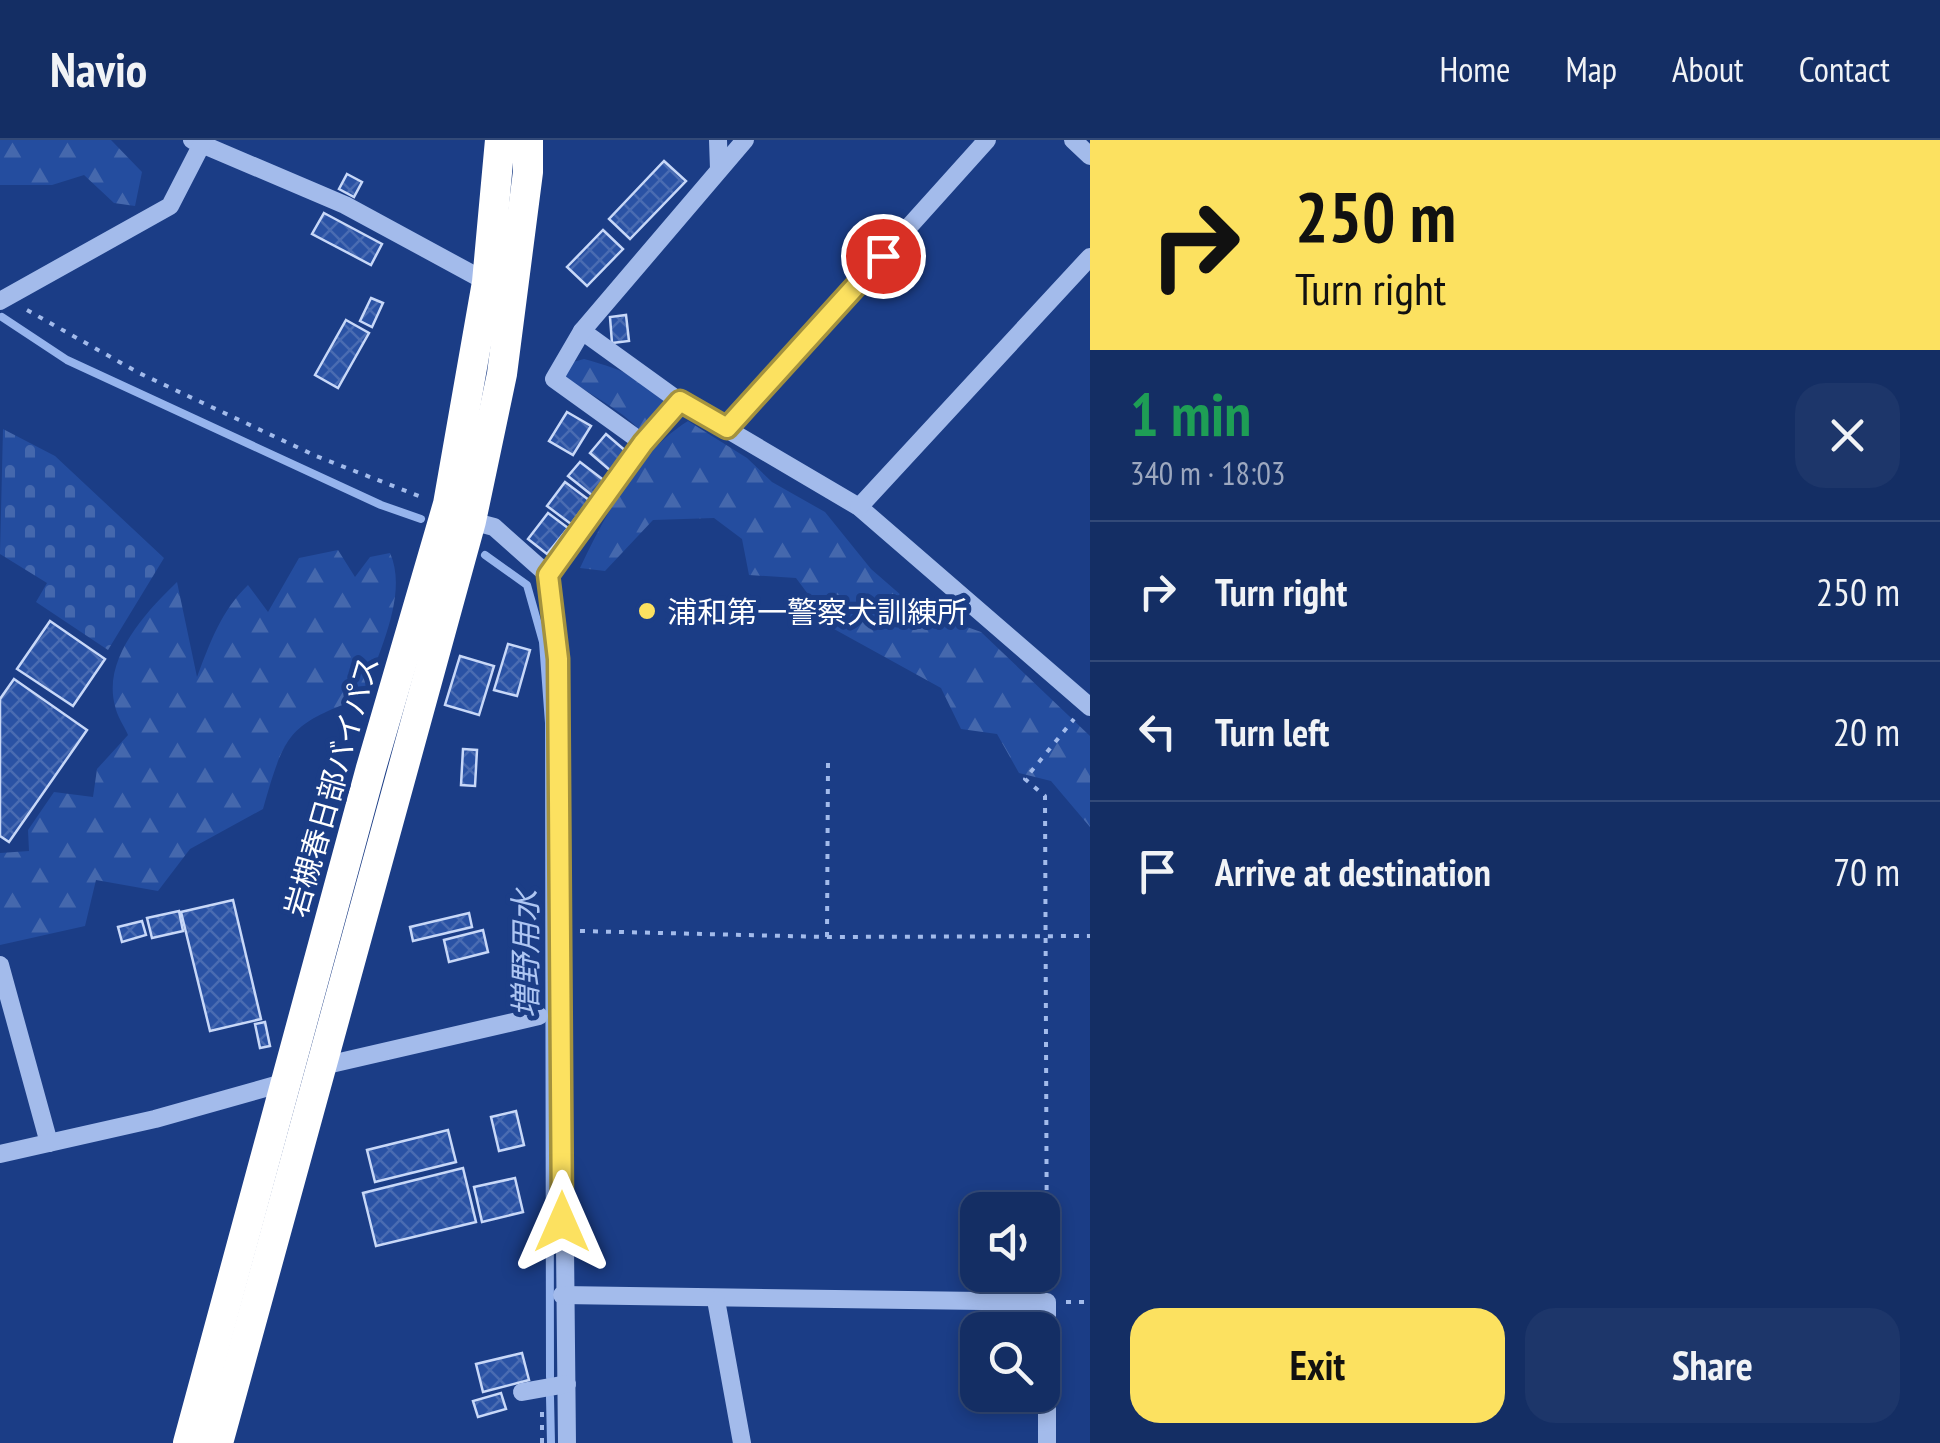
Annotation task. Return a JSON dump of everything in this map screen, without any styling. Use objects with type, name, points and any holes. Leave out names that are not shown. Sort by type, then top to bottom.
[{"type":"highway","name":"岩槻春日部バイパス","points":[[218,1443],[321,1066],[460,513],[500,140]]},
{"type":"highway","name":"岩槻春日部バイパス","points":[[188,1443],[284,1084],[502,374],[528,140]]},
{"type":"street","points":[[718,140],[718,169]]},
{"type":"street","points":[[643,443],[554,379],[582,331],[745,140]]},
{"type":"street","points":[[727,428],[987,140]]},
{"type":"street","points":[[1073,140],[1090,156]]},
{"type":"street","points":[[2,300],[59,272],[170,206],[199,141],[346,204],[487,282]]},
{"type":"street","points":[[858,507],[1090,257]]},
{"type":"street","points":[[582,331],[680,401],[858,507],[1089,706]]},
{"type":"street","points":[[567,1443],[562,1295],[564,930],[558,659],[548,575],[643,443],[680,401]]},
{"type":"street","points":[[460,513],[494,527],[548,575]]},
{"type":"street","points":[[0,965],[49,1143]]},
{"type":"street","points":[[0,1154],[284,1084],[321,1066],[540,1016]]},
{"type":"street","points":[[562,1295],[716,1300],[1006,1298],[1047,1302],[1047,1443]]},
{"type":"street","points":[[716,1300],[742,1443]]},
{"type":"street","points":[[522,1392],[567,1384]]},
{"type":"path","points":[[2,300],[139,373],[316,456],[460,513]]},
{"type":"path","points":[[1047,1302],[1045,796],[1025,779],[1089,706]]},
{"type":"path","points":[[826,937],[828,762]]},
{"type":"path","points":[[564,930],[826,937],[1090,936]]},
{"type":"path","points":[[542,1388],[542,1443]]},
{"type":"green space","points":[[0,140],[111,140],[142,172],[135,206],[114,203],[84,175],[52,185],[0,185]]},
{"type":"green space","points":[[584,359],[629,374],[659,393],[667,401],[656,420],[640,430],[565,377],[573,362]]},
{"type":"green space","points":[[688,421],[747,458],[772,482],[825,512],[871,569],[917,609],[981,632],[1090,736],[1090,827],[1051,781],[1019,773],[997,734],[961,729],[941,688],[834,629],[796,578],[749,575],[742,539],[714,518],[653,520],[605,571],[580,568],[612,507],[639,467]]},
{"type":"green space","points":[[3,429],[55,456],[164,558],[108,650],[36,602],[47,583],[0,554]]},
{"type":"green space","points":[[338,550],[355,577],[370,557],[390,553],[395,570],[389,625],[363,697],[304,724],[277,763],[263,809],[190,849],[158,891],[96,880],[85,926],[0,945],[0,853],[29,851],[28,830],[54,792],[93,797],[97,769],[128,735],[115,706],[115,670],[141,621],[177,582],[197,677],[223,617],[248,585],[268,612],[299,558]]},
{"type":"building","points":[[664,161],[686,181],[630,239],[609,219]]},
{"type":"building","points":[[347,174],[362,182],[354,197],[339,189]]},
{"type":"building","points":[[324,213],[382,244],[371,265],[312,234]]},
{"type":"building","points":[[603,230],[623,249],[587,286],[567,267]]},
{"type":"building","points":[[371,298],[383,303],[372,327],[360,321]]},
{"type":"building","points":[[626,315],[629,341],[612,343],[610,317]]},
{"type":"building","points":[[346,320],[369,333],[338,388],[315,375]]},
{"type":"building","points":[[567,412],[591,426],[573,455],[549,441]]},
{"type":"building","points":[[606,434],[628,453],[612,472],[590,453]]},
{"type":"building","points":[[580,462],[610,485],[598,500],[568,476]]},
{"type":"building","points":[[565,482],[589,500],[571,524],[547,506]]},
{"type":"building","points":[[548,513],[568,528],[547,554],[528,539]]},
{"type":"building","points":[[50,621],[105,659],[73,706],[17,669]]},
{"type":"building","points":[[508,644],[530,650],[517,696],[494,690]]},
{"type":"building","points":[[460,656],[494,666],[479,715],[445,705]]},
{"type":"building","points":[[14,679],[87,730],[9,842],[0,836],[0,699]]},
{"type":"building","points":[[463,749],[477,750],[475,786],[461,785]]},
{"type":"building","points":[[233,900],[261,1019],[210,1031],[181,912]]},
{"type":"building","points":[[179,911],[183,931],[152,938],[147,918]]},
{"type":"building","points":[[469,913],[472,927],[413,941],[410,927]]},
{"type":"building","points":[[142,921],[146,935],[122,942],[118,927]]},
{"type":"building","points":[[483,930],[488,952],[449,962],[444,940]]},
{"type":"building","points":[[265,1022],[270,1046],[260,1048],[255,1024]]},
{"type":"building","points":[[516,1111],[524,1145],[499,1151],[491,1117]]},
{"type":"building","points":[[448,1130],[456,1162],[375,1182],[367,1150]]},
{"type":"building","points":[[463,1168],[476,1222],[376,1246],[363,1193]]},
{"type":"building","points":[[515,1178],[523,1212],[482,1222],[474,1187]]},
{"type":"building","points":[[522,1353],[529,1380],[483,1392],[476,1364]]},
{"type":"building","points":[[501,1393],[506,1409],[478,1417],[473,1401]]},
{"type":"waterway","name":"増野用水","points":[[2,317],[67,360],[381,505],[421,519]]},
{"type":"waterway","name":"増野用水","points":[[485,555],[527,585],[543,642],[549,723],[550,1377]]},
{"type":"waterway","name":"増野用水","points":[[550,1397],[551,1443]]},
{"type":"place","name":"浦和第一警察犬訓練所","points":[[647,611]]},
{"type":"route","points":[[562,1222],[564,930],[557,635],[548,575],[643,443],[680,401],[727,428],[883,256]]}]
